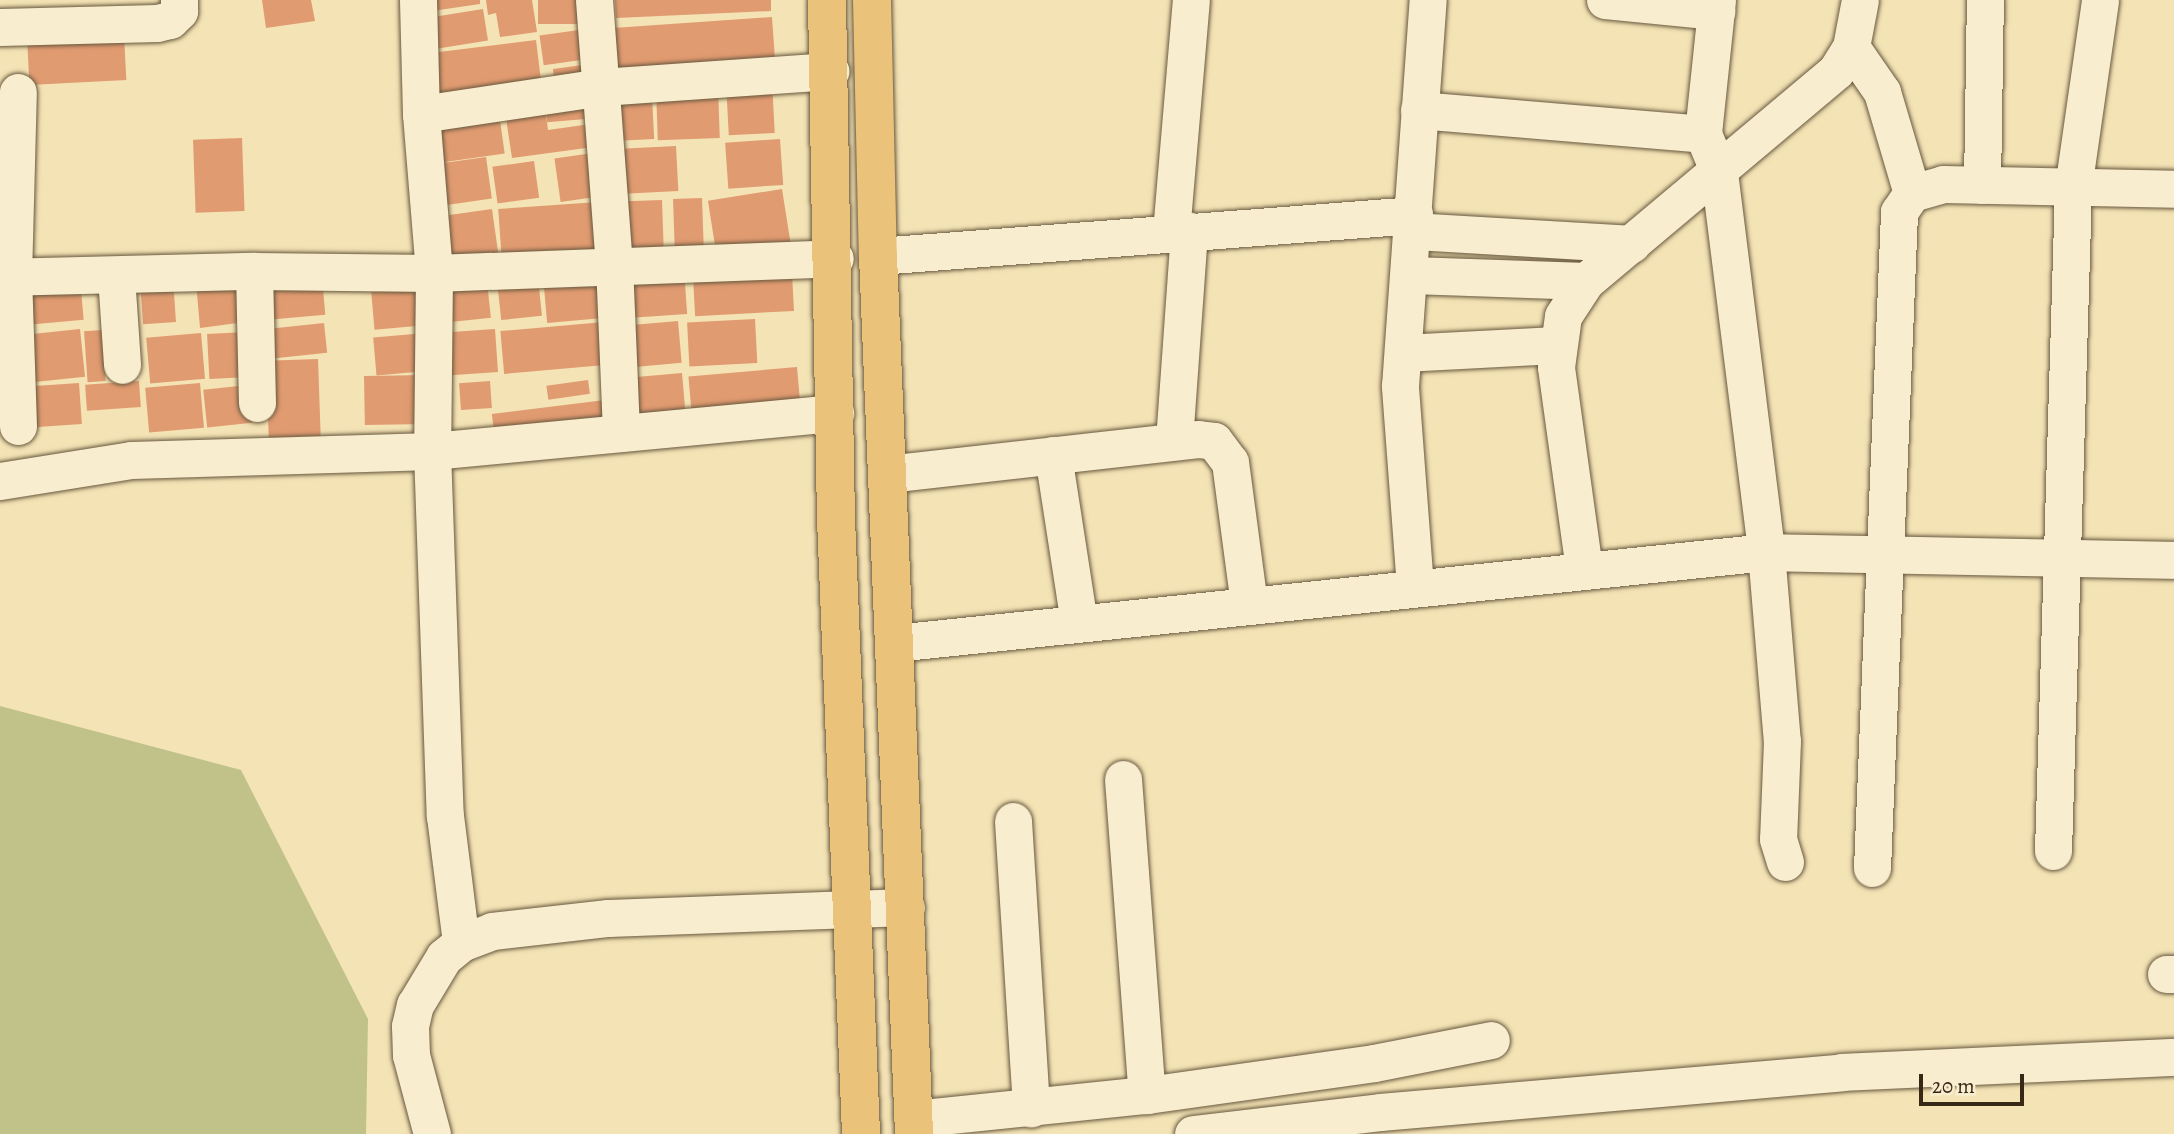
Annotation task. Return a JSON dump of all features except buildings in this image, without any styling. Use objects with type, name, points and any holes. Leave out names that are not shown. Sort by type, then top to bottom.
[{"type":"main road","points":[[827,0],[835,258],[835,413],[861,1134]]},
{"type":"main road","points":[[872,0],[878,256],[913,1126]]},
{"type":"street","points":[[0,27],[157,23],[170,20],[178,11],[179,0]]},
{"type":"street","points":[[418,0],[421,114],[434,273],[432,451],[445,816],[461,943]]},
{"type":"street","points":[[594,0],[614,264],[621,433]]},
{"type":"street","points":[[1174,441],[1191,0]]},
{"type":"street","points":[[1415,587],[1400,405],[1428,0]]},
{"type":"street","points":[[1605,0],[1716,6],[1703,134],[1719,172],[1766,552],[1782,741],[1778,839],[1785,862]]},
{"type":"street","points":[[1584,569],[1556,345],[1563,316],[1586,281],[1836,71],[1852,47],[1860,0]]},
{"type":"street","points":[[1982,185],[1986,0]]},
{"type":"street","points":[[2053,851],[2073,188],[2100,0]]},
{"type":"street","points":[[1852,47],[1882,92],[1912,193]]},
{"type":"street","points":[[421,114],[601,87],[830,71]]},
{"type":"street","points":[[18,426],[7,277],[19,92]]},
{"type":"street","points":[[1419,110],[1703,134]]},
{"type":"street","points":[[1872,868],[1895,253],[1899,212],[1912,193],[1943,184],[2174,189]]},
{"type":"street","points":[[878,256],[1180,231],[1413,223],[1632,244]]},
{"type":"street","points":[[7,277],[254,271],[434,273],[614,264],[835,258]]},
{"type":"street","points":[[254,271],[257,403]]},
{"type":"street","points":[[1411,275],[1586,281]]},
{"type":"street","points":[[116,276],[122,365]]},
{"type":"street","points":[[1404,353],[1556,345]]},
{"type":"street","points":[[0,481],[103,463],[171,457],[432,451],[835,413]]},
{"type":"street","points":[[887,474],[1174,441],[1214,441],[1224,450],[1249,605]]},
{"type":"street","points":[[1053,455],[1079,623]]},
{"type":"street","points":[[895,643],[1766,552],[2174,560]]},
{"type":"street","points":[[1123,779],[1147,1095]]},
{"type":"street","points":[[1013,821],[1031,1108]]},
{"type":"street","points":[[432,1134],[411,1055],[410,1026],[415,1005],[444,957],[461,943],[492,931],[608,918],[906,907]]},
{"type":"street","points":[[913,1126],[1374,1063],[1491,1040]]},
{"type":"street","points":[[1193,1134],[1380,1112],[1842,1072],[2174,1057]]},
{"type":"green space","points":[[0,706],[241,770],[368,1019],[366,1134],[0,1134]]}]
